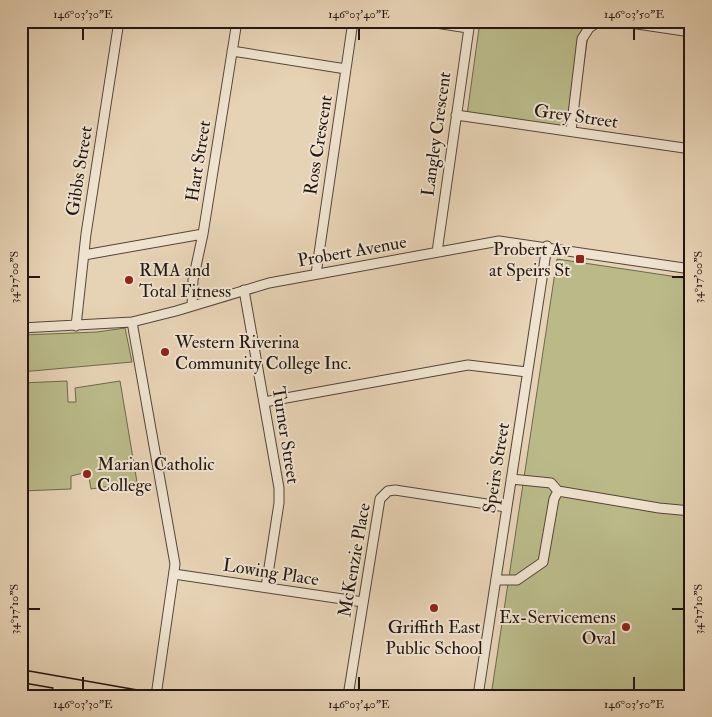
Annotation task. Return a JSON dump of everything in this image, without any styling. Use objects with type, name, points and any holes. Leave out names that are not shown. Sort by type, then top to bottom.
[{"type":"main road","points":[[21,676],[135,696]]},
{"type":"street","name":"Gibbs Street","points":[[76,326],[84,255],[119,21]]},
{"type":"street","name":"Hart Street","points":[[192,306],[193,280],[203,234],[237,21]]},
{"type":"street","name":"Ross Crescent","points":[[316,274],[353,21]]},
{"type":"street","points":[[423,21],[469,25]]},
{"type":"street","points":[[571,131],[582,39],[589,28],[599,21]]},
{"type":"street","points":[[617,21],[691,32]]},
{"type":"street","name":"Langley Crescent","points":[[437,252],[469,25]]},
{"type":"street","points":[[232,51],[346,69]]},
{"type":"street","name":"Grey Street","points":[[456,115],[691,149]]},
{"type":"street","points":[[84,255],[203,234]]},
{"type":"street","name":"Probert Avenue","points":[[21,328],[132,322],[244,290],[316,274],[499,241],[547,246],[691,269]]},
{"type":"street","name":"Speirs Street","points":[[478,696],[547,246]]},
{"type":"street","name":"Turner Street","points":[[244,290],[279,488],[279,503],[266,587]]},
{"type":"street","points":[[132,322],[175,564],[156,696]]},
{"type":"street","points":[[264,402],[468,365],[527,372]]},
{"type":"street","points":[[511,479],[551,483],[558,491],[659,508],[691,511]]},
{"type":"street","name":"McKenzie Place","points":[[348,696],[380,499],[384,494],[388,491],[401,491],[506,507]]},
{"type":"street","points":[[496,580],[517,580],[542,562],[554,499],[558,491]]},
{"type":"street","name":"Lowing Place","points":[[174,574],[364,602]]},
{"type":"street","points":[[57,696],[59,682]]},
{"type":"green space","points":[[480,21],[599,21],[588,35],[574,132],[467,115]]},
{"type":"green space","points":[[557,259],[691,279],[691,696],[491,696]]},
{"type":"green space","points":[[125,328],[132,362],[21,372],[21,336],[23,335],[97,332]]},
{"type":"green space","points":[[67,381],[68,402],[76,402],[75,388],[120,381],[137,482],[91,489],[88,472],[71,476],[71,489],[21,491],[21,383]]},
{"type":"place","name":"Probert Av at Speirs St","points":[[580,259]]},
{"type":"place","name":"RMA and Total Fitness","points":[[129,280]]},
{"type":"place","name":"Western Riverina Community College Inc.","points":[[165,352]]},
{"type":"place","name":"Marian Catholic College","points":[[87,474]]},
{"type":"place","name":"Griffith East Public School","points":[[434,608]]},
{"type":"place","name":"Ex-Servicemens Oval","points":[[626,627]]}]
